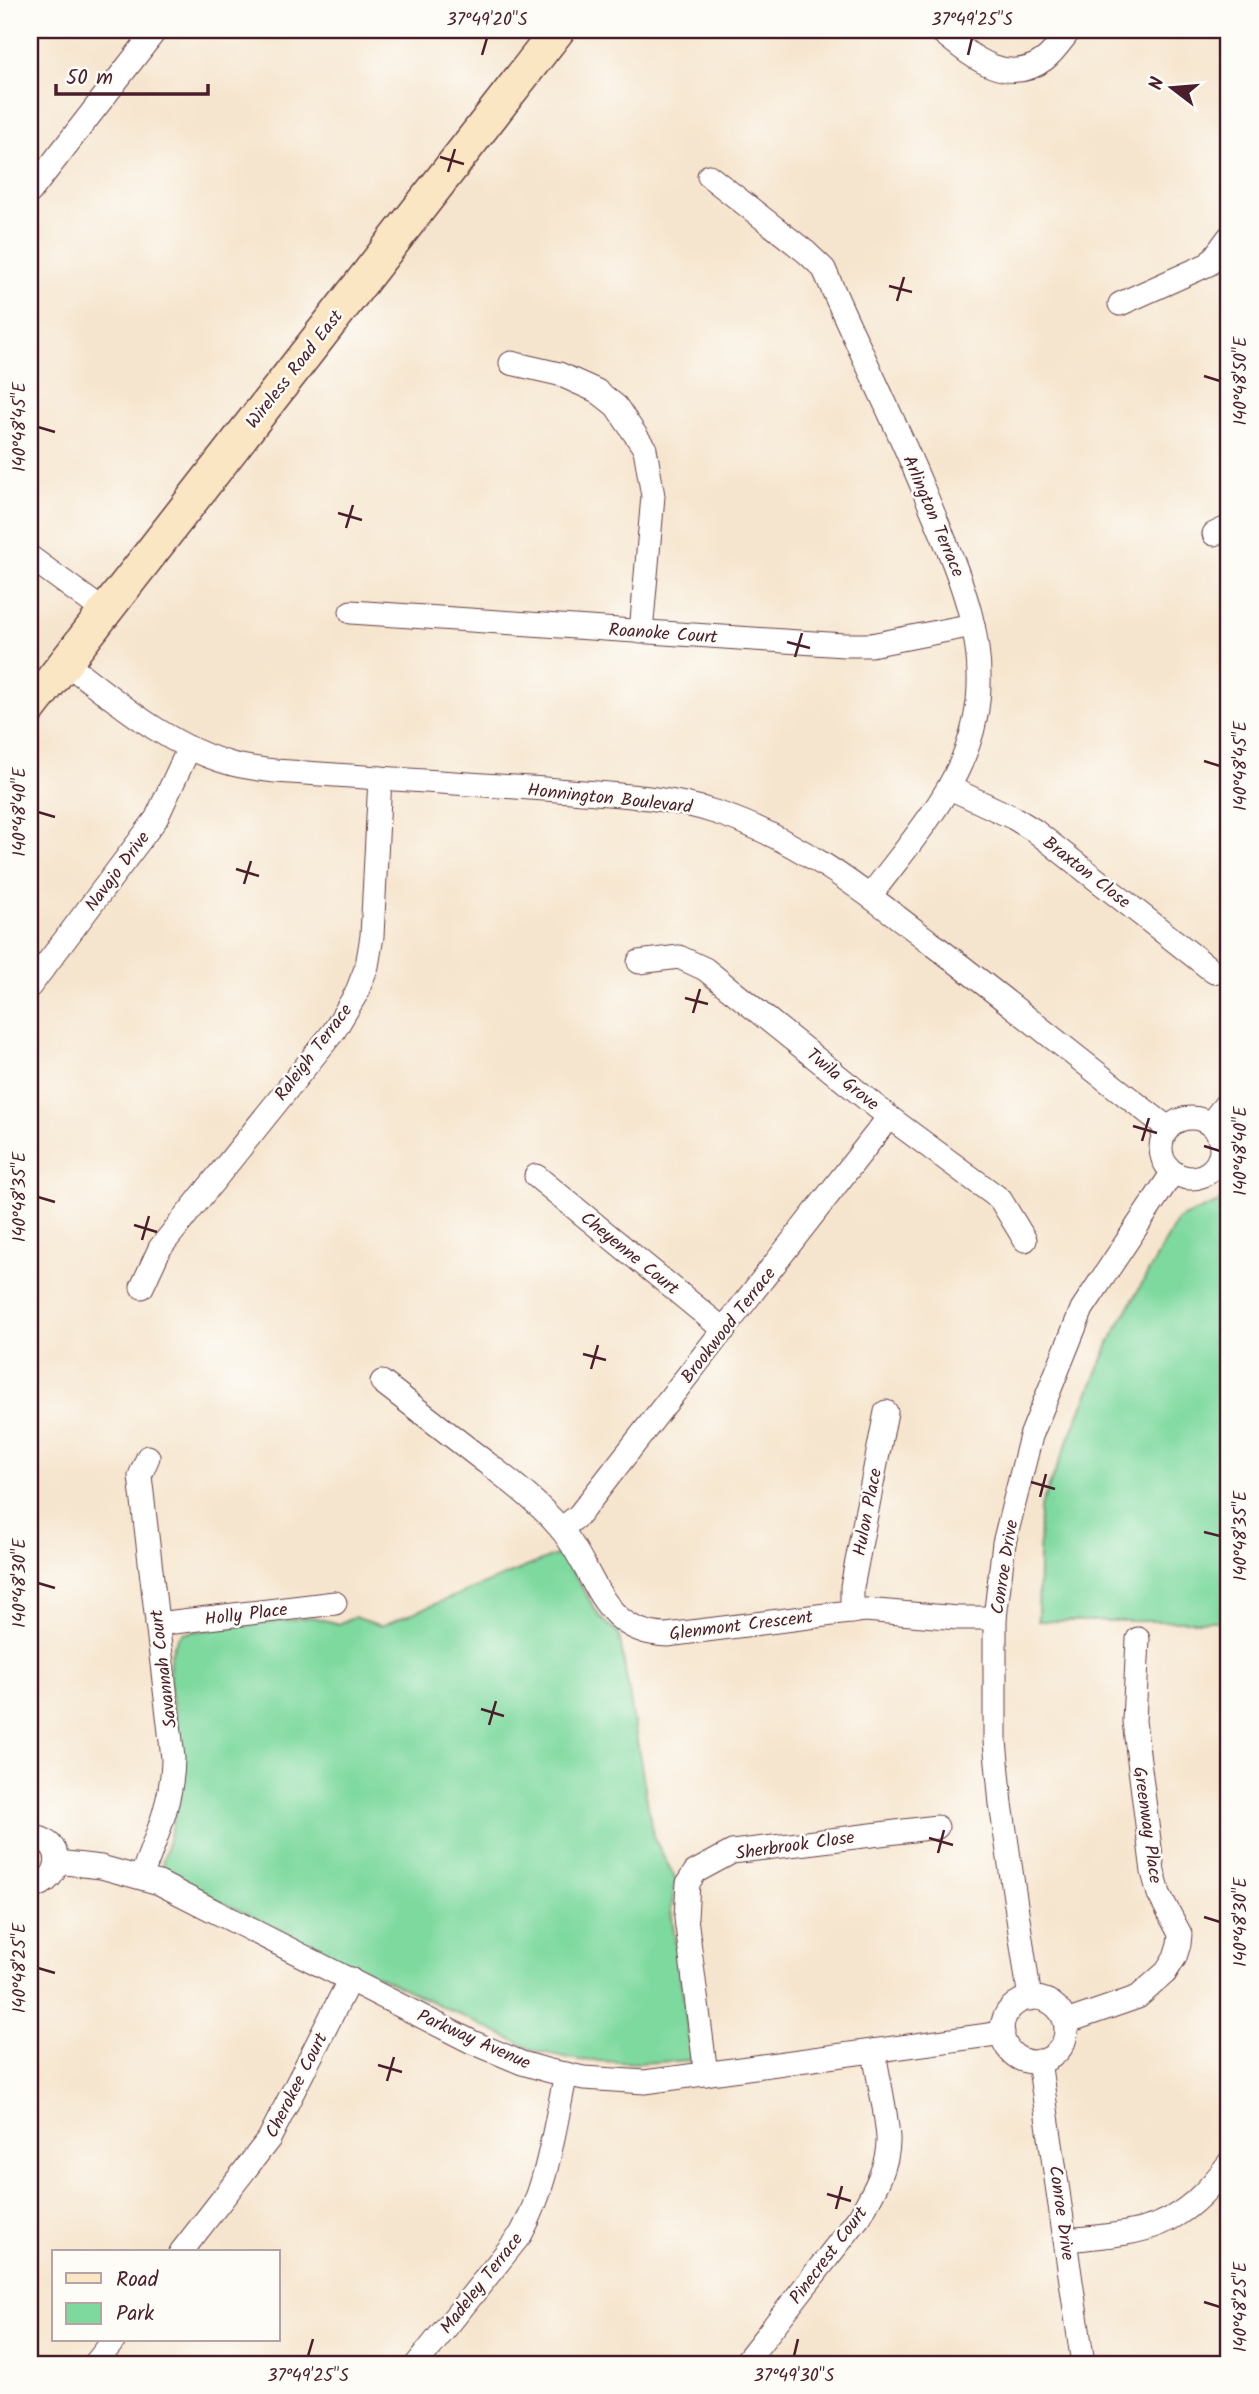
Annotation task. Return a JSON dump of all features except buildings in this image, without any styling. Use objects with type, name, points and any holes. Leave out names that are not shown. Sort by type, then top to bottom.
[{"type":"street","name":"Wireless Road East","points":[[30,708],[558,30]]},
{"type":"street","points":[[939,30],[980,62],[1010,69],[1032,66],[1042,61],[1070,30]]},
{"type":"street","points":[[30,192],[152,35]]},
{"type":"street","name":"Arlington Terrace","points":[[709,176],[824,269],[906,448],[965,590],[977,641],[978,687],[975,720],[950,788],[870,896]]},
{"type":"street","points":[[1120,304],[1209,264],[1229,237]]},
{"type":"street","points":[[511,363],[559,374],[597,391],[616,406],[645,449],[653,496],[641,632]]},
{"type":"street","points":[[30,558],[105,612]]},
{"type":"street","name":"Roanoke Court","points":[[351,612],[845,645],[871,645],[973,625]]},
{"type":"street","name":"Honnington Boulevard","points":[[65,662],[122,706],[188,748],[232,764],[275,771],[579,792],[688,804],[721,814],[794,845],[870,896],[1168,1128]]},
{"type":"street","name":"Navajo Drive","points":[[30,986],[156,819],[188,748]]},
{"type":"street","name":"Raleigh Terrace","points":[[142,1287],[160,1248],[334,1031],[356,994],[367,966],[372,936],[380,778]]},
{"type":"street","name":"Braxton Close","points":[[950,788],[1014,818],[1035,831],[1214,972]]},
{"type":"street","name":"Twila Grove","points":[[639,962],[679,957],[705,969],[890,1116],[1000,1199],[1026,1240]]},
{"type":"street","points":[[1210,1124],[1229,1100]]},
{"type":"street","name":"Brookwood Terrace","points":[[561,1529],[579,1515],[890,1116]]},
{"type":"street","points":[[1186,1117],[1210,1124],[1218,1133],[1220,1142],[1220,1156],[1215,1166],[1196,1178],[1182,1177],[1173,1172],[1164,1163],[1161,1152],[1162,1139],[1168,1128],[1186,1117]]},
{"type":"street","name":"Conroe Drive","points":[[1030,1999],[997,1766],[994,1716],[995,1618],[1004,1543],[1037,1423],[1082,1309],[1173,1172]]},
{"type":"street","name":"Cheyenne Court","points":[[536,1176],[724,1330]]},
{"type":"street","name":"Glenmont Crescent","points":[[382,1382],[516,1486],[561,1529],[607,1606],[630,1627],[653,1635],[667,1635],[865,1610],[958,1618],[995,1618]]},
{"type":"street","name":"Hulon Place","points":[[852,1612],[852,1587],[886,1412]]},
{"type":"street","name":"Savannah Court","points":[[141,1877],[164,1812],[173,1774],[140,1476],[148,1458]]},
{"type":"street","name":"Holly Place","points":[[158,1624],[335,1603]]},
{"type":"street","name":"Greenway Place","points":[[1066,2022],[1138,1997],[1165,1973],[1180,1944],[1180,1934],[1158,1894],[1153,1872],[1134,1721],[1138,1639]]},
{"type":"street","name":"Sherbrook Close","points":[[706,2074],[686,1918],[688,1884],[695,1872],[732,1852],[937,1827]]},
{"type":"street","points":[[30,1837],[38,1837],[47,1842],[54,1850],[57,1862],[51,1879],[30,1888]]},
{"type":"street","name":"Parkway Avenue","points":[[57,1862],[101,1867],[141,1877],[189,1897],[496,2052],[522,2063],[566,2074],[594,2079],[645,2082],[1003,2033]]},
{"type":"street","name":"Cherokee Court","points":[[183,2250],[269,2139],[349,1979]]},
{"type":"street","points":[[1030,1999],[1043,1999],[1054,2004],[1066,2022],[1065,2039],[1059,2050],[1050,2058],[1039,2061],[1026,2060],[1014,2054],[1006,2045],[1003,2033],[1004,2021],[1010,2008],[1030,1999]]},
{"type":"street","name":"Pinecrest Court","points":[[744,2364],[860,2216],[877,2184],[888,2140],[874,2050]]},
{"type":"street","name":"Conroe Drive","points":[[1039,2061],[1083,2364]]},
{"type":"street","name":"Madeley Terrace","points":[[418,2364],[520,2234],[533,2212],[544,2177],[566,2074]]},
{"type":"street","points":[[1066,2240],[1131,2234],[1167,2221],[1208,2191],[1229,2163]]},
{"type":"street","points":[[95,2364],[112,2342]]},
{"type":"green space","points":[[1229,1191],[1229,1621],[1038,1621],[1040,1508],[1111,1339],[1178,1219],[1219,1202]]},
{"type":"green space","points":[[561,1553],[600,1617],[619,1634],[653,1836],[676,1880],[671,1910],[692,2060],[639,2063],[579,2060],[536,2051],[170,1878],[162,1863],[174,1819],[182,1773],[170,1662],[174,1646],[183,1633],[312,1617],[339,1624],[355,1617],[381,1626]]}]
